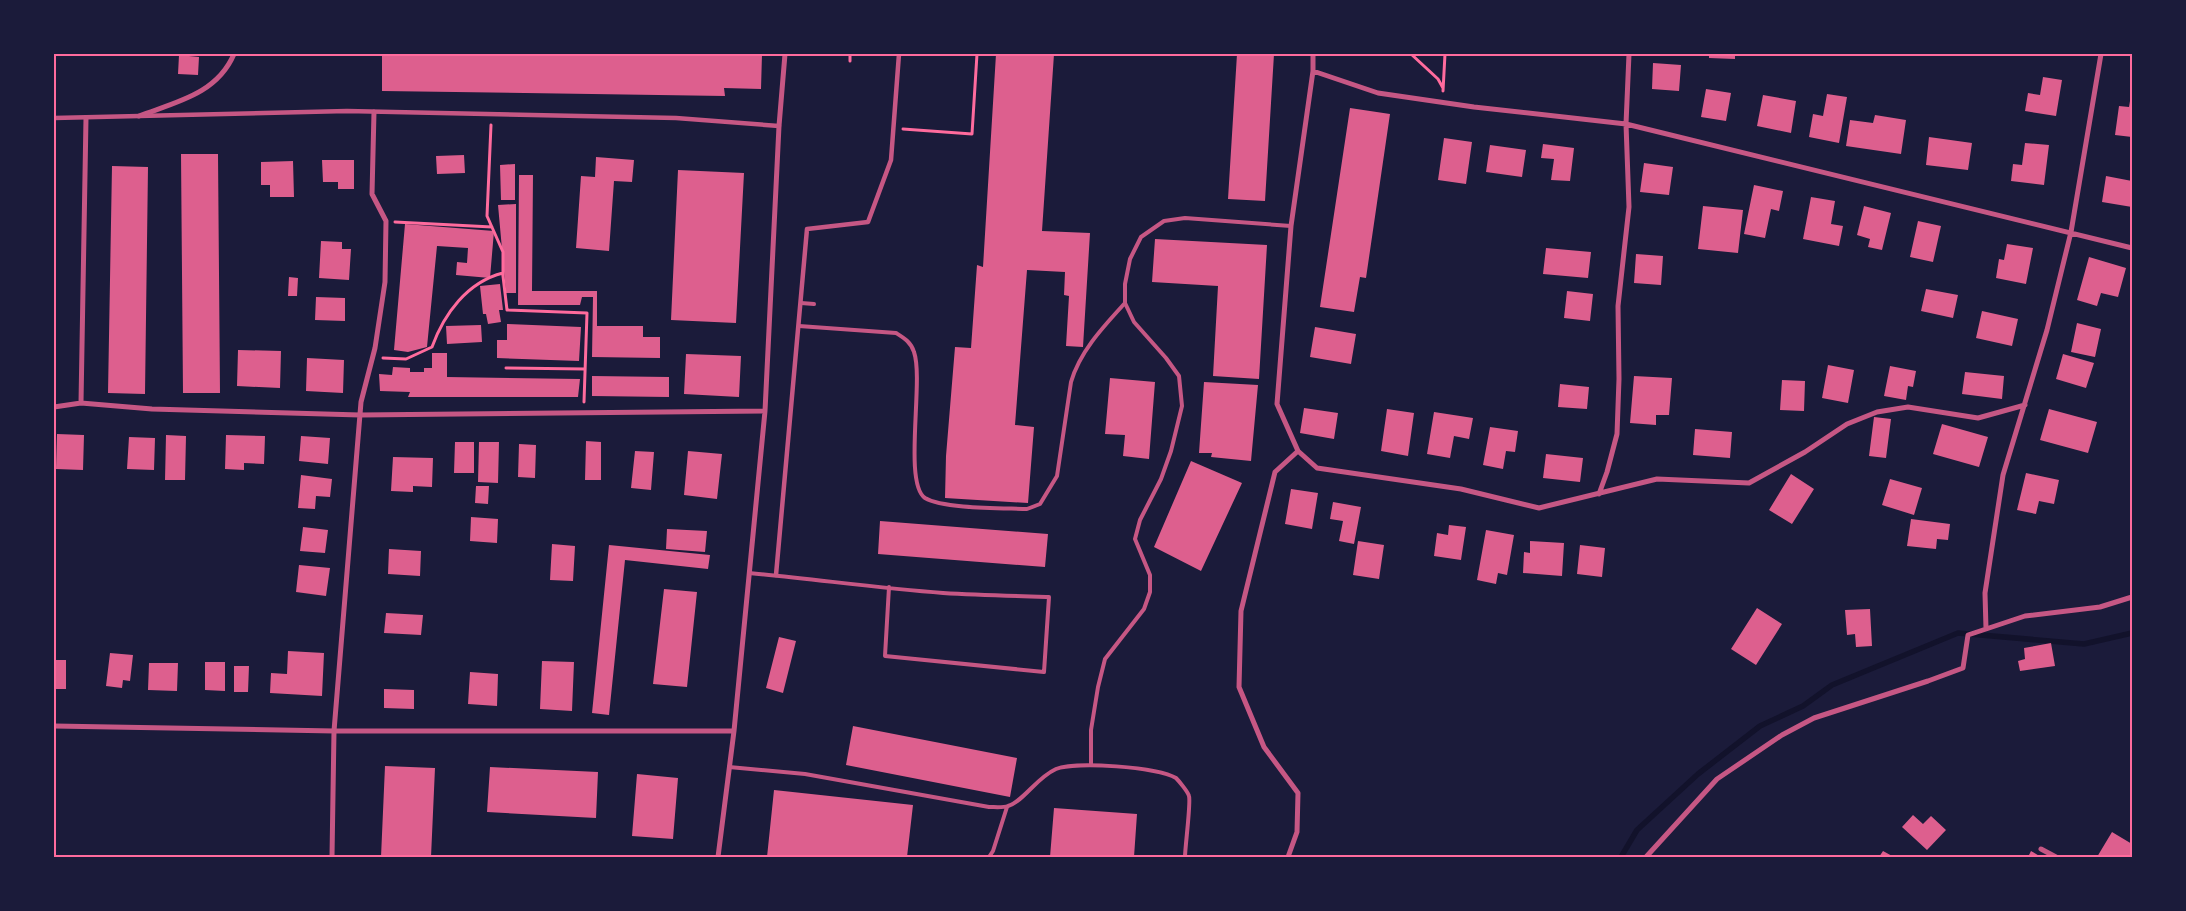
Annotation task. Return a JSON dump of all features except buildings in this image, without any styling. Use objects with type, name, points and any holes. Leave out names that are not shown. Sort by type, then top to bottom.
[{"type":"street","points":[[139,116],[200,94],[228,67],[234,54]]},
{"type":"street","points":[[718,857],[734,731],[766,411],[784,54]]},
{"type":"street","points":[[776,575],[807,229],[868,222],[891,160],[899,54]]},
{"type":"street","points":[[1313,54],[1313,71],[1291,226],[1277,404],[1298,451],[1317,468],[1461,490],[1539,508],[1657,479],[1749,483],[1804,452],[1847,424],[1877,412],[1908,407],[1978,418],[2025,405]]},
{"type":"street","points":[[1599,494],[1617,434],[1619,379],[1618,306],[1630,207],[1626,124],[1628,54]]},
{"type":"street","points":[[1986,629],[1984,593],[2003,475],[2047,330],[2071,232],[2101,54]]},
{"type":"street","points":[[1313,71],[1378,93],[1626,124],[2132,248]]},
{"type":"street","points":[[332,857],[334,731],[361,402],[373,357],[385,282],[386,221],[372,194],[374,112]]},
{"type":"street","points":[[54,118],[374,112],[676,118],[779,126]]},
{"type":"street","points":[[81,403],[86,118]]},
{"type":"street","points":[[54,407],[81,403],[152,409],[360,415],[766,411]]},
{"type":"street","points":[[1288,857],[1297,832],[1298,793],[1264,747],[1239,687],[1241,611],[1275,472],[1298,451]]},
{"type":"street","points":[[1646,857],[1717,779],[1782,735],[1814,718],[1928,682],[1962,668],[1968,635],[2025,616],[2100,607],[2132,597]]},
{"type":"street","points":[[54,726],[334,731],[734,731]]},
{"type":"street","points":[[2041,849],[2056,857]]},
{"type":"lane","points":[[1091,765],[1091,730],[1098,686],[1105,659],[1144,609],[1150,592],[1150,575],[1135,539],[1140,520],[1161,479],[1171,451],[1182,406],[1178,376],[1166,358],[1148,341],[1134,322],[1125,303],[1125,284],[1130,259],[1141,237],[1164,221],[1185,218],[1291,226]]},
{"type":"lane","points":[[800,303],[814,304]]},
{"type":"lane","points":[[799,326],[896,333],[908,341],[915,353],[917,389],[915,469],[917,486],[924,497],[938,503],[1027,509],[1040,504],[1057,476],[1074,370],[1095,337],[1125,303]]},
{"type":"lane","points":[[749,573],[776,575],[889,587],[944,593],[1049,597],[1044,672],[885,656],[889,587]]},
{"type":"lane","points":[[729,767],[805,774],[989,807],[1007,807],[1019,801],[1040,779],[1056,769],[1091,765],[1156,771],[1177,778],[1189,797],[1185,857]]},
{"type":"lane","points":[[989,857],[1007,807]]},
{"type":"path","points":[[850,54],[850,61]]},
{"type":"path","points":[[894,128],[972,134],[977,54]]},
{"type":"path","points":[[1411,54],[1438,78],[1443,88]]},
{"type":"path","points":[[1443,102],[1445,54]]},
{"type":"path","points":[[492,114],[487,216],[503,252],[503,274],[507,310],[516,312],[587,313],[584,413]]},
{"type":"path","points":[[386,221],[492,227]]},
{"type":"path","points":[[373,357],[406,359],[432,347],[439,327],[460,298],[482,280],[503,274]]},
{"type":"path","points":[[506,368],[585,369]]},
{"type":"waterway","points":[[1621,857],[1637,830],[1698,774],[1760,726],[1803,706],[1832,685],[1958,633],[2084,644],[2132,633]]}]
